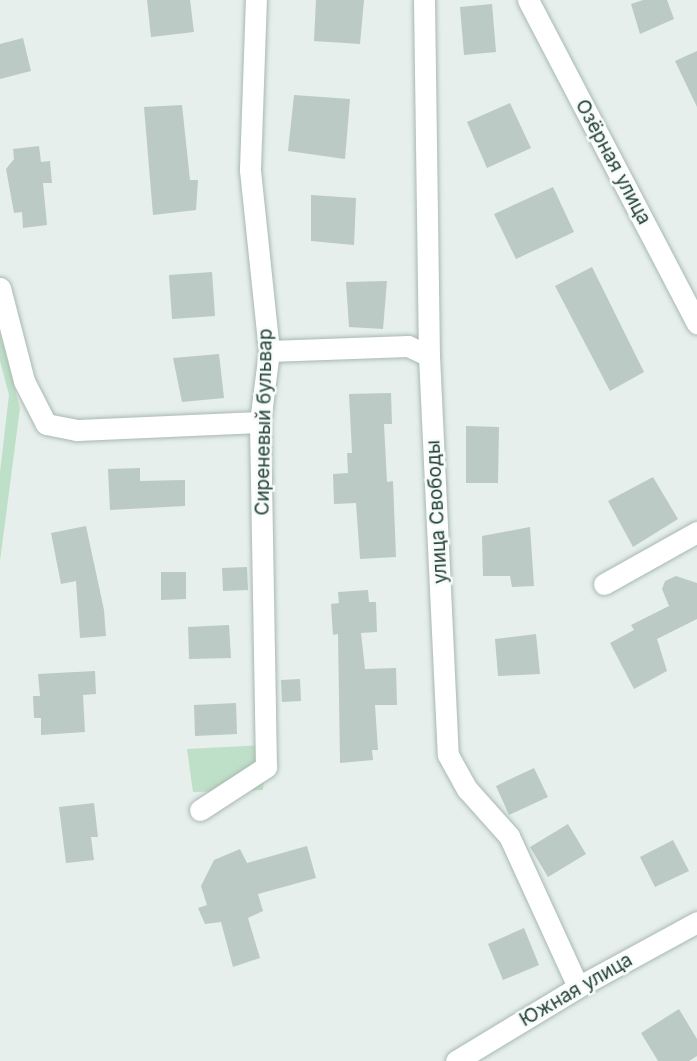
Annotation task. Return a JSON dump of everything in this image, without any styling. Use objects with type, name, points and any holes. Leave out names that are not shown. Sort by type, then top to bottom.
[{"type":"street","name":"Сиреневый бульвар","points":[[200,810],[266,767],[260,422],[269,351],[250,169],[256,0]]},
{"type":"street","name":"улица Свободы","points":[[424,0],[429,356],[448,755],[467,789],[509,836],[578,987]]},
{"type":"street","name":"Озёрная улица","points":[[528,0],[697,323]]},
{"type":"street","points":[[0,288],[24,381],[46,424],[77,430],[260,422]]},
{"type":"street","points":[[269,351],[408,346],[429,356]]},
{"type":"street","points":[[604,584],[697,532]]},
{"type":"street","name":"Южная улица","points":[[456,1061],[578,987],[697,922]]},
{"type":"green space","points":[[0,333],[20,408],[0,561],[0,472],[9,395],[0,361]]},
{"type":"green space","points":[[265,745],[263,790],[193,792],[187,749]]},
{"type":"building","points":[[147,0],[190,0],[194,32],[151,37]]},
{"type":"building","points":[[316,0],[364,0],[360,44],[314,41]]},
{"type":"building","points":[[643,0],[667,0],[674,19],[640,34],[631,4]]},
{"type":"building","points":[[492,4],[496,52],[464,55],[460,7]]},
{"type":"building","points":[[23,38],[31,71],[0,79],[0,44]]},
{"type":"building","points":[[697,51],[697,107],[675,61]]},
{"type":"building","points":[[294,95],[350,99],[345,159],[288,151]]},
{"type":"building","points":[[510,103],[531,148],[487,168],[467,122]]},
{"type":"building","points":[[182,105],[190,180],[198,180],[196,210],[153,215],[144,107]]},
{"type":"building","points":[[39,146],[41,162],[50,161],[52,183],[43,183],[47,225],[23,228],[22,212],[14,213],[6,169],[14,159],[13,149]]},
{"type":"building","points":[[553,187],[574,232],[516,259],[494,214]]},
{"type":"building","points":[[311,195],[356,198],[354,245],[311,241]]},
{"type":"building","points":[[592,267],[644,372],[610,391],[555,286]]},
{"type":"building","points":[[212,272],[215,316],[172,319],[169,275]]},
{"type":"building","points":[[387,281],[383,329],[349,327],[346,282]]},
{"type":"building","points":[[219,354],[224,398],[182,402],[173,358]]},
{"type":"building","points":[[391,393],[392,424],[384,424],[387,482],[393,481],[396,557],[360,559],[356,503],[334,504],[333,474],[348,473],[347,453],[352,453],[349,394]]},
{"type":"building","points":[[466,426],[499,427],[498,483],[466,483]]},
{"type":"building","points":[[140,468],[140,481],[185,480],[185,506],[110,510],[108,469]]},
{"type":"building","points":[[653,477],[678,519],[633,547],[608,501]]},
{"type":"building","points":[[86,526],[104,610],[106,636],[80,638],[76,581],[61,584],[51,533]]},
{"type":"building","points":[[530,527],[534,586],[512,587],[510,576],[483,576],[482,536]]},
{"type":"building","points":[[247,567],[248,590],[223,591],[222,568]]},
{"type":"building","points":[[161,572],[186,572],[186,599],[161,600]]},
{"type":"building","points":[[676,576],[697,583],[697,619],[657,639],[667,671],[634,689],[610,643],[634,630],[631,625],[669,606],[662,589],[665,581]]},
{"type":"building","points":[[368,590],[369,602],[376,602],[377,632],[361,633],[365,669],[396,668],[397,705],[375,705],[378,750],[372,750],[373,760],[340,763],[338,634],[333,635],[331,604],[339,603],[338,592]]},
{"type":"building","points":[[229,625],[231,658],[189,659],[188,627]]},
{"type":"building","points":[[536,634],[540,674],[498,676],[495,639]]},
{"type":"building","points":[[95,671],[96,694],[83,695],[85,732],[41,735],[41,718],[34,718],[33,696],[40,696],[38,674]]},
{"type":"building","points":[[300,679],[301,701],[282,702],[281,680]]},
{"type":"building","points":[[236,703],[237,734],[195,736],[194,705]]},
{"type":"building","points":[[534,768],[548,797],[509,815],[496,786]]},
{"type":"building","points":[[94,803],[98,837],[91,837],[94,860],[66,863],[59,807]]},
{"type":"building","points":[[568,824],[586,854],[548,877],[530,847]]},
{"type":"building","points":[[673,840],[689,871],[655,887],[640,857]]},
{"type":"building","points":[[307,846],[316,878],[258,894],[263,911],[248,918],[260,958],[233,967],[221,922],[205,924],[198,908],[207,905],[201,886],[214,860],[240,849],[247,863]]},
{"type":"building","points":[[524,928],[539,965],[503,980],[488,944]]},
{"type":"building","points":[[679,1009],[697,1039],[697,1056],[689,1061],[658,1061],[641,1033]]}]
